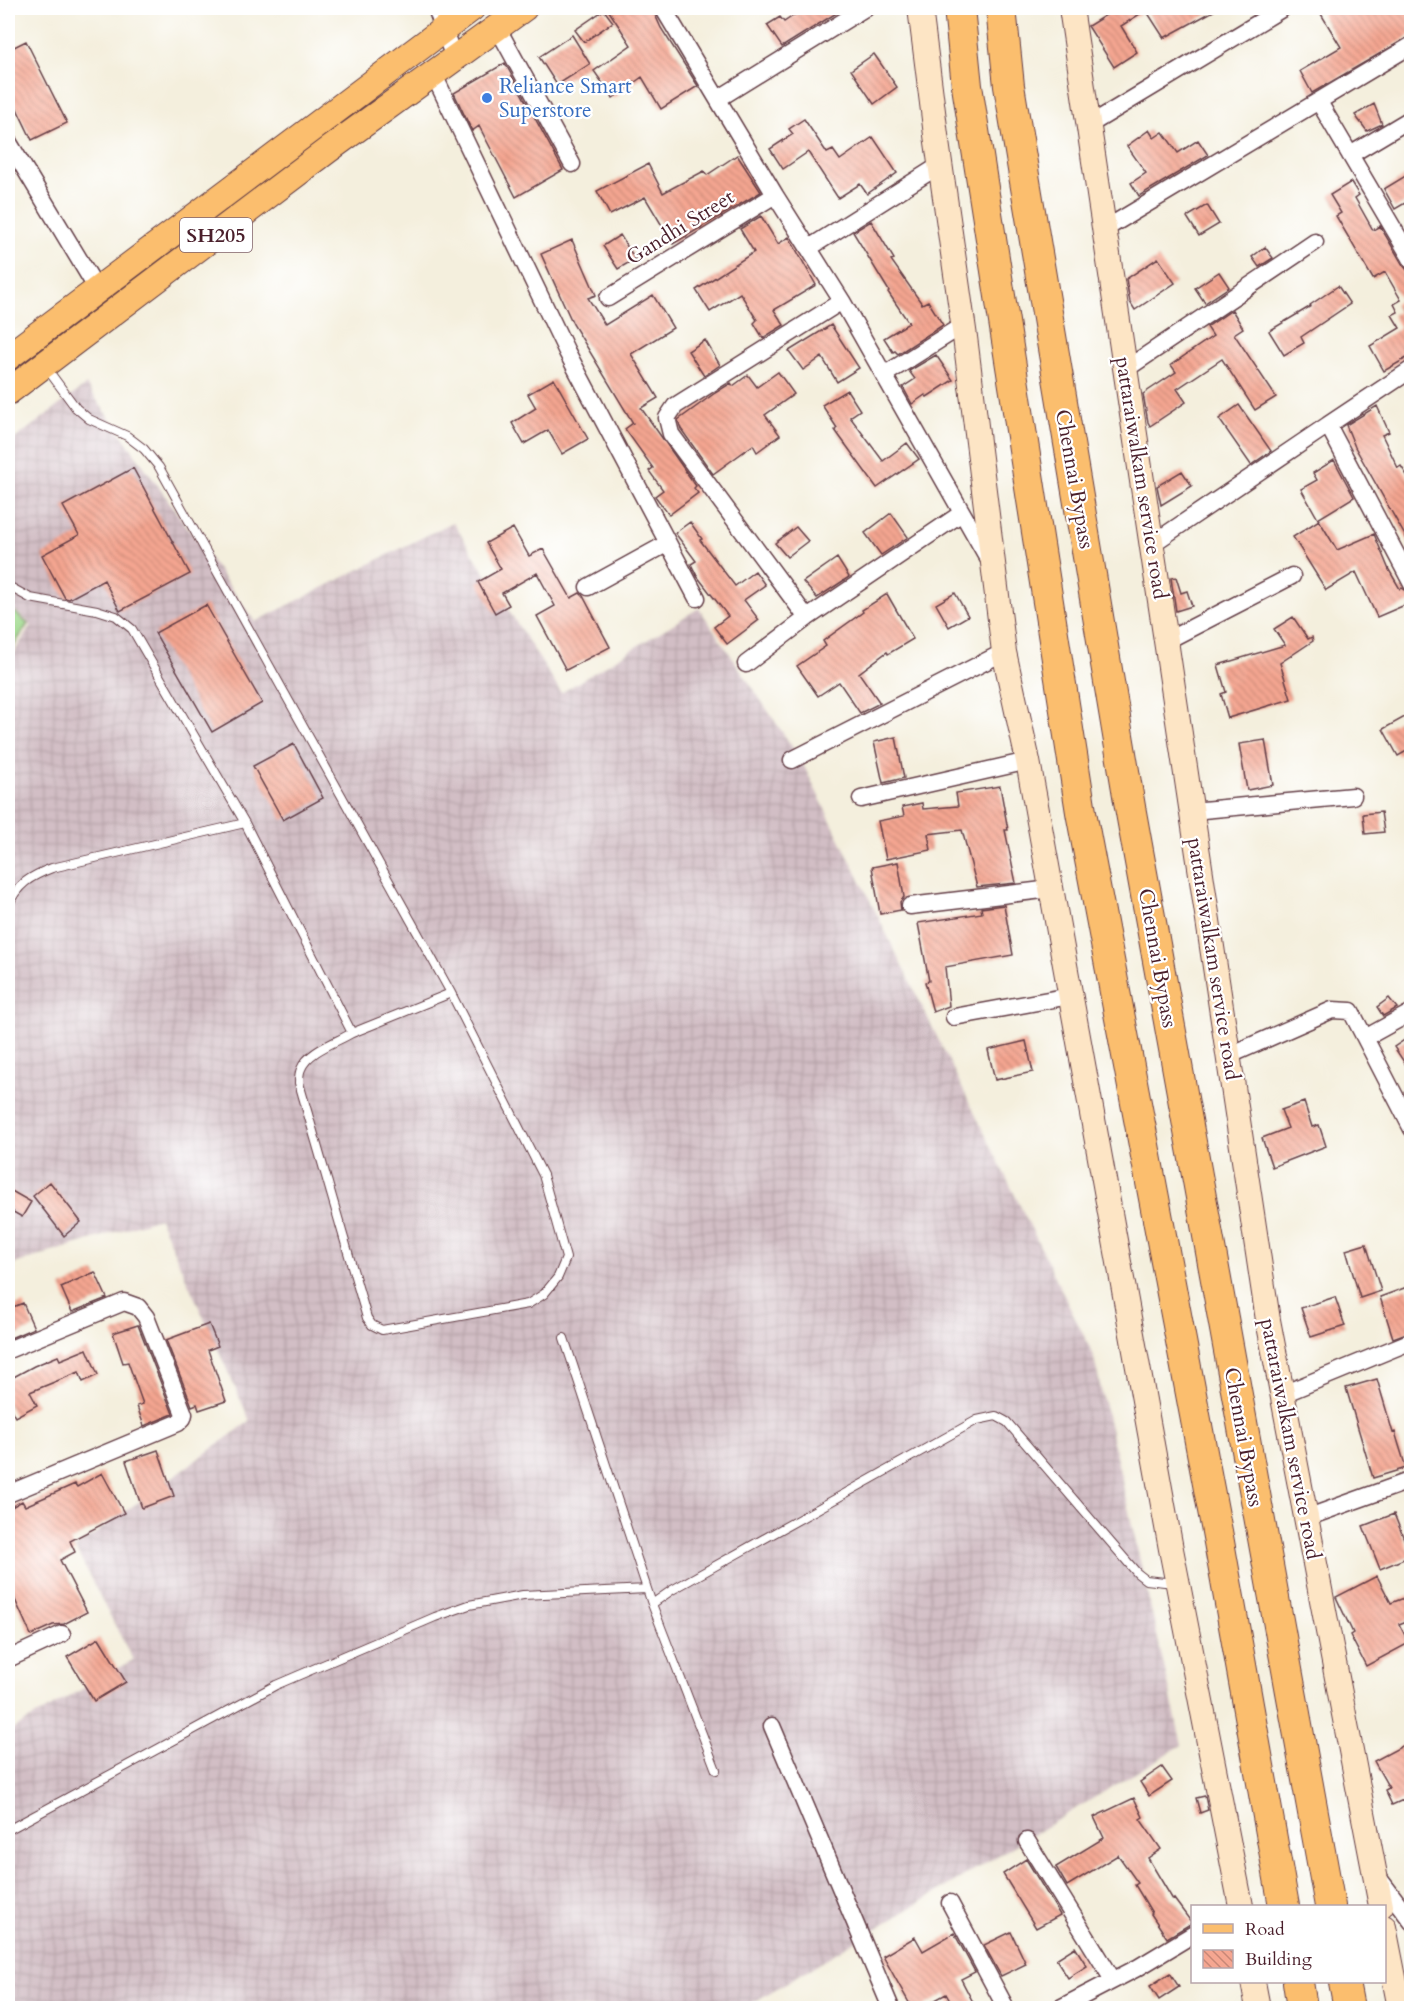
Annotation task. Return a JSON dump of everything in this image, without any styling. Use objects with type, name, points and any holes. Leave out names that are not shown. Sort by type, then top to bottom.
[{"type":"highway","name":"Chennai Bypass","points":[[959,8],[967,86],[1081,812],[1284,1905]]},
{"type":"highway","name":"Chennai Bypass","points":[[1000,8],[1009,86],[1130,807],[1330,1905]]},
{"type":"highway","points":[[1298,1983],[1302,2008]]},
{"type":"highway","points":[[1344,1983],[1349,2008]]},
{"type":"main road","points":[[439,18],[472,8]]},
{"type":"main road","points":[[429,76],[524,8]]},
{"type":"main road","name":"SH205","points":[[12,351],[311,127],[410,56],[439,18]]},
{"type":"main road","name":"SH205","points":[[8,392],[429,76]]},
{"type":"street","points":[[663,8],[775,195],[842,301],[993,567]]},
{"type":"street","points":[[718,99],[865,8]]},
{"type":"street","points":[[920,8],[1004,652],[1028,761],[1177,1583],[1241,1905]]},
{"type":"street","name":"pattaraiwalkam service road","points":[[1071,8],[1268,1320],[1381,1905]]},
{"type":"street","points":[[1089,125],[1283,8]]},
{"type":"street","points":[[439,18],[454,58]]},
{"type":"street","points":[[497,27],[572,164]]},
{"type":"street","points":[[1105,229],[1412,45]]},
{"type":"street","points":[[429,76],[567,352],[697,598]]},
{"type":"street","points":[[1319,102],[1412,260]]},
{"type":"street","points":[[1350,155],[1412,118]]},
{"type":"street","points":[[8,141],[97,289]]},
{"type":"street","points":[[809,248],[940,165]]},
{"type":"street","name":"Gandhi Street","points":[[608,298],[775,195]]},
{"type":"street","points":[[1126,369],[1315,242]]},
{"type":"street","points":[[807,618],[671,434],[667,418],[675,406],[842,301]]},
{"type":"street","points":[[884,375],[963,325]]},
{"type":"street","points":[[1152,544],[1412,369]]},
{"type":"street","points":[[1328,425],[1412,584]]},
{"type":"street","points":[[746,664],[807,618],[962,513]]},
{"type":"street","points":[[588,587],[668,543]]},
{"type":"street","points":[[1166,640],[1292,576]]},
{"type":"street","points":[[792,760],[1004,652]]},
{"type":"street","points":[[861,799],[1028,761]]},
{"type":"street","points":[[1191,810],[1353,796]]},
{"type":"street","points":[[910,906],[1051,889]]},
{"type":"street","points":[[954,1017],[1070,996]]},
{"type":"street","points":[[1228,1056],[1332,1010],[1351,1011],[1412,1129]]},
{"type":"street","points":[[1365,1038],[1412,1012]]},
{"type":"street","points":[[8,1350],[124,1302],[138,1307],[146,1317],[184,1414],[178,1424],[8,1494]]},
{"type":"street","points":[[1282,1394],[1412,1341]]},
{"type":"street","points":[[1306,1518],[1412,1480]]},
{"type":"street","points":[[8,1659],[62,1634]]},
{"type":"street","points":[[772,1726],[891,2008]]},
{"type":"street","points":[[1027,1841],[1113,1980]]},
{"type":"street","points":[[1374,1871],[1412,1922]]},
{"type":"street","points":[[950,1903],[1006,2008]]},
{"type":"street","points":[[1063,2008],[1191,1936]]},
{"type":"street","points":[[1386,1937],[1400,2008]]},
{"type":"street","points":[[1253,1983],[1257,2008]]},
{"type":"lane","points":[[44,365],[76,408],[89,419],[127,436],[144,449],[159,467],[451,993],[543,1175],[566,1258],[558,1277],[544,1294],[528,1304],[382,1329],[372,1324],[367,1318],[299,1083],[300,1069],[313,1055],[352,1033],[451,993]]},
{"type":"lane","points":[[8,586],[30,598],[97,610],[116,616],[132,629],[245,823],[352,1033]]},
{"type":"lane","points":[[8,906],[18,888],[31,876],[52,868],[245,823]]},
{"type":"lane","points":[[564,1338],[652,1604],[716,1770]]},
{"type":"lane","points":[[652,1604],[672,1590],[977,1420],[996,1416],[1007,1422],[1137,1574],[1146,1580],[1177,1583]]},
{"type":"lane","points":[[8,1830],[276,1685],[435,1617],[469,1605],[523,1594],[647,1588]]},
{"type":"shaded area","points":[[86,385],[255,622],[453,522],[561,693],[699,608],[801,760],[1093,1354],[1182,1745],[744,2008],[8,2008],[8,1732],[133,1660],[75,1548],[250,1421],[159,1218],[8,1266],[8,663],[31,625],[8,604],[8,444]]},
{"type":"green space","points":[[8,606],[28,624],[8,655]]},
{"type":"building","points":[[607,8],[652,8],[661,28],[698,86],[661,109],[642,77],[613,98],[594,71],[631,45]]},
{"type":"building","points":[[805,8],[835,8],[838,12],[782,47],[767,25],[780,17],[784,22]]},
{"type":"building","points":[[1117,8],[1219,8],[1164,38],[1146,10],[1121,26],[1137,52],[1114,67],[1088,26]]},
{"type":"building","points":[[1331,8],[1412,8],[1412,35],[1312,93],[1300,71],[1341,47],[1321,14]]},
{"type":"building","points":[[604,10],[613,22],[584,42],[575,30]]},
{"type":"building","points":[[572,35],[590,64],[557,85],[539,57]]},
{"type":"building","points":[[26,41],[67,123],[32,140],[8,90],[8,50]]},
{"type":"building","points":[[874,54],[897,87],[874,104],[851,70]]},
{"type":"building","points":[[505,63],[563,170],[516,197],[479,126],[472,131],[454,93]]},
{"type":"building","points":[[1374,104],[1382,124],[1367,131],[1355,115]]},
{"type":"building","points":[[804,119],[827,153],[833,150],[840,160],[873,137],[897,173],[867,194],[860,184],[838,198],[808,152],[783,169],[770,149],[793,134],[789,129]]},
{"type":"building","points":[[1149,130],[1154,138],[1163,132],[1178,153],[1198,140],[1208,155],[1139,196],[1131,183],[1146,173],[1127,146]]},
{"type":"building","points":[[737,155],[761,192],[673,244],[645,197],[610,215],[597,191],[648,164],[663,193],[704,171],[707,175]]},
{"type":"building","points":[[1412,172],[1412,199],[1395,209],[1384,189]]},
{"type":"building","points":[[1351,182],[1359,195],[1355,198],[1373,230],[1380,226],[1412,276],[1412,355],[1384,371],[1370,346],[1400,328],[1392,315],[1398,312],[1394,304],[1401,300],[1385,272],[1373,279],[1336,216],[1341,213],[1330,195]]},
{"type":"building","points":[[1207,205],[1219,224],[1199,236],[1187,217]]},
{"type":"building","points":[[761,216],[778,244],[789,237],[816,285],[774,310],[784,325],[763,338],[754,323],[757,320],[740,293],[710,312],[696,290],[754,252],[740,229]]},
{"type":"building","points":[[871,221],[894,259],[891,260],[922,304],[928,301],[943,325],[898,354],[893,352],[884,338],[909,323],[853,232]]},
{"type":"building","points":[[620,235],[635,259],[618,269],[603,246]]},
{"type":"building","points":[[572,240],[596,295],[588,298],[605,325],[653,295],[673,328],[631,354],[658,398],[641,408],[696,486],[694,488],[698,493],[669,515],[655,496],[663,490],[649,471],[653,468],[625,429],[633,423],[573,324],[541,254]]},
{"type":"building","points":[[1265,247],[1273,258],[1259,267],[1252,257]]},
{"type":"building","points":[[1158,258],[1175,283],[1135,310],[1130,302],[1126,279]]},
{"type":"building","points":[[1219,272],[1229,287],[1205,303],[1195,288]]},
{"type":"building","points":[[1338,286],[1350,304],[1301,337],[1304,343],[1284,355],[1269,331],[1311,306]]},
{"type":"building","points":[[1232,310],[1243,328],[1234,334],[1276,397],[1255,410],[1222,359],[1177,389],[1186,402],[1150,426],[1143,394],[1176,372],[1171,365],[1213,336],[1207,327]]},
{"type":"building","points":[[831,325],[859,368],[837,382],[822,357],[803,370],[789,351]]},
{"type":"building","points":[[705,340],[720,365],[704,376],[688,351]]},
{"type":"building","points":[[936,355],[953,380],[912,404],[903,387],[915,379],[909,371]]},
{"type":"building","points":[[778,372],[794,394],[765,415],[780,435],[757,452],[753,445],[713,474],[681,429],[678,420],[731,383],[733,386],[748,375],[757,387]]},
{"type":"building","points":[[554,379],[588,439],[562,454],[548,430],[524,444],[512,423],[536,408],[528,394]]},
{"type":"building","points":[[847,390],[860,410],[850,417],[883,461],[907,443],[919,459],[877,488],[835,430],[837,428],[822,405]]},
{"type":"building","points":[[1239,405],[1271,451],[1251,465],[1219,419]]},
{"type":"building","points":[[1377,406],[1389,432],[1382,435],[1398,468],[1401,466],[1412,483],[1412,548],[1355,447],[1346,425]]},
{"type":"building","points":[[1334,460],[1354,497],[1318,519],[1301,489],[1317,480],[1313,473]]},
{"type":"building","points":[[133,468],[190,574],[120,611],[104,580],[69,599],[65,598],[42,555],[79,535],[63,506]]},
{"type":"building","points":[[1182,471],[1192,486],[1161,505],[1157,486]]},
{"type":"building","points":[[891,513],[908,537],[881,555],[865,533]]},
{"type":"building","points":[[1319,520],[1337,550],[1374,534],[1389,570],[1400,589],[1411,594],[1412,602],[1377,617],[1356,572],[1326,590],[1293,537]]},
{"type":"building","points":[[690,522],[702,539],[700,540],[735,586],[755,571],[765,585],[744,600],[759,620],[727,644],[714,627],[728,616],[697,576],[691,564],[696,561],[675,533]]},
{"type":"building","points":[[796,527],[808,541],[787,557],[775,543]]},
{"type":"building","points":[[513,528],[529,556],[543,549],[571,598],[580,593],[583,596],[610,647],[566,670],[537,616],[555,606],[537,573],[502,593],[509,605],[495,613],[478,582],[501,569],[486,543]]},
{"type":"building","points":[[837,558],[849,577],[817,598],[803,582]]},
{"type":"building","points":[[1176,577],[1181,593],[1187,591],[1192,606],[1176,611],[1171,578]]},
{"type":"building","points":[[955,593],[968,616],[949,627],[936,604]]},
{"type":"building","points":[[887,594],[913,639],[888,654],[887,652],[859,673],[880,703],[860,713],[839,682],[818,696],[797,666],[826,646],[823,641],[863,612],[862,610]]},
{"type":"building","points":[[206,605],[262,703],[212,732],[155,633]]},
{"type":"building","points":[[1293,617],[1308,639],[1312,637],[1313,641],[1280,663],[1291,699],[1228,718],[1221,694],[1226,692],[1218,665],[1285,645],[1274,629]]},
{"type":"building","points":[[1412,713],[1412,748],[1398,756],[1383,729]]},
{"type":"building","points":[[896,737],[904,778],[883,783],[874,742]]},
{"type":"building","points":[[1265,740],[1273,785],[1247,790],[1239,744]]},
{"type":"building","points":[[294,744],[323,798],[283,820],[253,766]]},
{"type":"building","points":[[1000,786],[1008,830],[1005,830],[1016,883],[977,887],[962,830],[928,834],[931,850],[886,859],[878,821],[904,816],[902,807],[922,803],[923,809],[958,806],[956,793]]},
{"type":"building","points":[[1381,812],[1384,832],[1365,834],[1363,814]]},
{"type":"building","points":[[898,862],[904,897],[900,902],[901,910],[880,914],[872,867]]},
{"type":"building","points":[[1004,905],[1013,955],[945,967],[949,1006],[933,1012],[925,982],[929,981],[918,923],[982,913],[981,908]]},
{"type":"building","points":[[1389,998],[1397,1008],[1383,1016],[1377,1007]]},
{"type":"building","points":[[1412,1035],[1412,1074],[1394,1047]]},
{"type":"building","points":[[1026,1041],[1033,1072],[995,1080],[988,1050]]},
{"type":"building","points":[[1304,1102],[1312,1127],[1319,1125],[1326,1146],[1272,1167],[1262,1138],[1288,1128],[1281,1110]]},
{"type":"building","points":[[50,1182],[81,1222],[64,1236],[33,1196]]},
{"type":"building","points":[[8,1189],[31,1202],[22,1217],[8,1209]]},
{"type":"building","points":[[1366,1244],[1381,1291],[1360,1298],[1346,1250]]},
{"type":"building","points":[[95,1272],[107,1298],[72,1312],[61,1287]]},
{"type":"building","points":[[1407,1287],[1412,1301],[1412,1331],[1393,1338],[1380,1297]]},
{"type":"building","points":[[1335,1297],[1345,1326],[1311,1337],[1301,1308]]},
{"type":"building","points":[[23,1303],[34,1328],[8,1339],[8,1309]]},
{"type":"building","points":[[209,1324],[218,1346],[208,1350],[226,1401],[199,1410],[197,1404],[192,1406],[166,1340]]},
{"type":"building","points":[[138,1325],[173,1414],[144,1426],[137,1406],[143,1404],[128,1362],[123,1363],[113,1333]]},
{"type":"building","points":[[87,1349],[98,1375],[83,1382],[79,1372],[30,1392],[37,1405],[15,1417],[8,1404],[8,1380],[58,1356],[60,1360]]},
{"type":"building","points":[[1377,1379],[1406,1468],[1373,1478],[1346,1388]]},
{"type":"building","points":[[158,1450],[174,1496],[142,1508],[126,1461]]},
{"type":"building","points":[[102,1473],[124,1513],[70,1541],[75,1552],[60,1560],[87,1612],[64,1624],[53,1625],[31,1635],[12,1593],[8,1595],[8,1509],[22,1501],[25,1506],[75,1484],[77,1487]]},
{"type":"building","points":[[1394,1514],[1411,1556],[1380,1569],[1363,1526]]},
{"type":"building","points":[[1377,1576],[1391,1603],[1412,1595],[1412,1619],[1399,1624],[1409,1643],[1366,1666],[1350,1635],[1353,1633],[1336,1597]]},
{"type":"building","points":[[99,1638],[126,1682],[94,1701],[67,1657]]},
{"type":"building","points":[[1406,1744],[1412,1755],[1412,1796],[1392,1805],[1385,1790],[1389,1788],[1374,1761]]},
{"type":"building","points":[[1162,1767],[1172,1781],[1149,1796],[1140,1782]]},
{"type":"building","points":[[1205,1796],[1208,1810],[1200,1813],[1196,1798]]},
{"type":"building","points":[[1134,1798],[1143,1817],[1140,1819],[1161,1849],[1148,1858],[1173,1900],[1191,1924],[1167,1938],[1135,1885],[1138,1883],[1118,1855],[1067,1886],[1056,1867],[1104,1838],[1094,1817]]},
{"type":"building","points":[[1026,1859],[1060,1915],[1036,1928],[1003,1874]]},
{"type":"building","points":[[1011,1932],[1026,1964],[1001,1976],[984,1945]]},
{"type":"building","points":[[954,1933],[975,1972],[961,1979],[976,2008],[954,2008],[946,1994],[921,2008],[912,2008],[883,1956],[915,1937],[923,1951]]},
{"type":"building","points":[[1075,1947],[1087,1966],[1068,1978],[1056,1959]]},
{"type":"building","points":[[1170,1973],[1179,1987],[1159,2000],[1150,1986]]},
{"type":"place","name":"Reliance Smart Superstore","points":[[487,98]]}]
